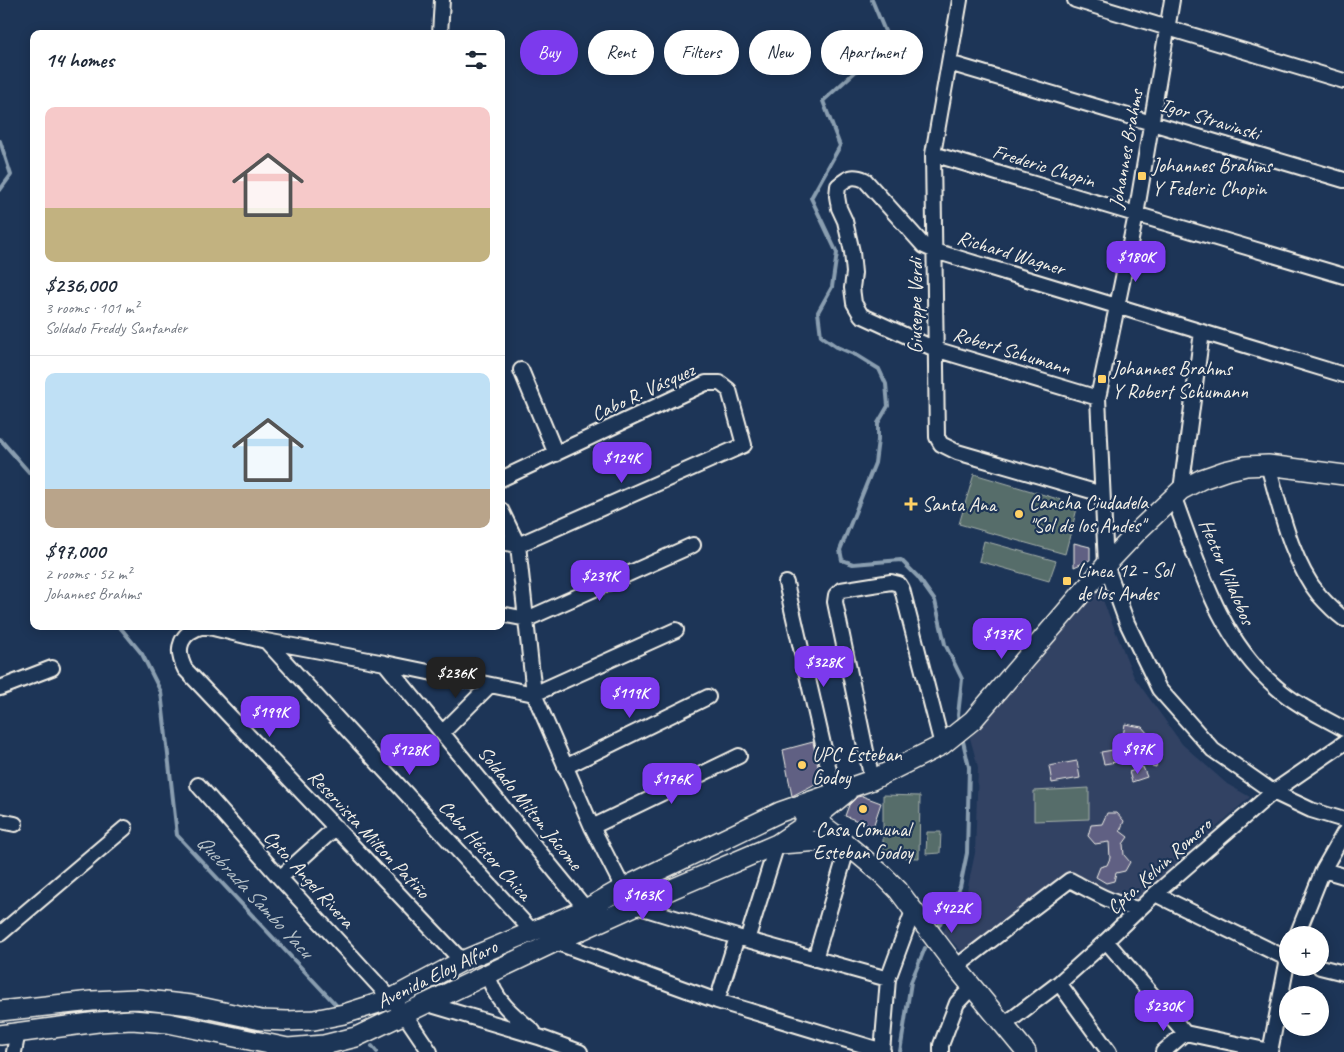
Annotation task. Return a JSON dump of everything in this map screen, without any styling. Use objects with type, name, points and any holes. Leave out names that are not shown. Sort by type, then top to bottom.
[{"type":"street","points":[[440,30],[442,0]]},
{"type":"street","name":"Giuseppe Verdi","points":[[960,0],[933,154],[937,437],[941,444],[966,454],[1102,494]]},
{"type":"street","points":[[1075,0],[1167,26],[1344,81]]},
{"type":"street","name":"Johannes Brahms","points":[[1172,0],[1136,215],[1098,398],[1106,565],[1127,623],[1160,689],[1213,750],[1273,792],[1311,810],[1344,820]]},
{"type":"street","name":"Igor Stravinski","points":[[949,63],[1344,180]]},
{"type":"street","name":"Frederic Chopin","points":[[933,154],[1344,276]]},
{"type":"street","name":"Richard Wagner","points":[[861,314],[854,303],[852,252],[845,221],[838,208],[838,186],[848,177],[857,177],[865,180],[924,246],[935,251],[1344,375]]},
{"type":"street","name":"Robert Schumann","points":[[861,314],[935,349],[1098,398]]},
{"type":"street","points":[[1177,494],[1202,332]]},
{"type":"street","points":[[521,370],[556,454]]},
{"type":"street","name":"Cabo R. Vásquez","points":[[505,477],[706,383],[720,383],[729,390],[744,445],[518,545]]},
{"type":"street","points":[[1268,465],[1284,521],[1306,575],[1318,594],[1344,619]]},
{"type":"street","name":"Avenida Eloy Alfaro","points":[[0,1011],[92,1001],[137,999],[191,1005],[261,1020],[287,1021],[314,1020],[344,1014],[391,999],[462,962],[586,909],[623,888],[780,812],[835,797],[947,742],[973,720],[1106,565],[1140,529],[1177,494],[1202,479],[1246,466],[1268,465],[1344,475]]},
{"type":"street","name":"Hector Villalobos","points":[[1177,494],[1220,615],[1238,647],[1250,663],[1277,689],[1300,705],[1344,729]]},
{"type":"street","points":[[505,518],[518,545],[534,694],[592,827],[623,888],[636,906],[742,939],[888,979]]},
{"type":"street","points":[[505,543],[518,545]]},
{"type":"street","points":[[505,615],[527,619],[693,545]]},
{"type":"street","points":[[864,783],[835,602],[836,594],[841,590],[891,582],[899,584],[947,742]]},
{"type":"street","points":[[786,583],[835,797]]},
{"type":"street","name":"Reservista Milton Patiño","points":[[191,630],[181,643],[179,651],[180,660],[185,668],[462,962]]},
{"type":"street","points":[[221,630],[266,641],[385,663],[534,694],[676,630]]},
{"type":"street","name":"Cabo Héctor Chica","points":[[266,641],[532,932]]},
{"type":"street","name":"Soldado Milton Jácome","points":[[385,663],[586,909]]},
{"type":"street","points":[[0,688],[52,668]]},
{"type":"street","points":[[442,733],[490,685]]},
{"type":"street","points":[[565,767],[708,696]]},
{"type":"street","name":"Cpto. Kelvin Romero","points":[[1004,1025],[1059,983],[1138,909],[1273,792],[1344,743]]},
{"type":"street","points":[[592,827],[739,756]]},
{"type":"street","name":"Cpto. Angel Rivera","points":[[198,784],[280,878],[405,1015],[430,1052]]},
{"type":"street","name":"Avenida Eloy Alfaro","points":[[9,1034],[98,1022],[132,1020],[168,1023],[288,1048],[324,1045],[356,1037],[555,942],[777,844],[814,819],[835,797]]},
{"type":"street","points":[[780,812],[804,814],[814,819],[882,874],[898,890],[956,967],[1026,1052]]},
{"type":"street","points":[[0,821],[15,824]]},
{"type":"street","points":[[280,878],[336,827]]},
{"type":"street","points":[[0,934],[125,828]]},
{"type":"street","points":[[1301,926],[1323,870],[1344,833]]},
{"type":"street","points":[[717,1001],[777,844],[820,841],[848,846]]},
{"type":"street","points":[[815,959],[848,846]]},
{"type":"street","points":[[1323,870],[1344,876]]},
{"type":"street","points":[[956,967],[1070,880],[1121,906],[1138,909]]},
{"type":"street","points":[[1155,894],[1279,955]]},
{"type":"street","points":[[555,942],[717,1001],[882,1051],[888,979],[913,911]]},
{"type":"street","points":[[1106,941],[1185,1033],[1270,1052],[1284,976]]},
{"type":"street","points":[[1329,969],[1344,973]]},
{"type":"street","points":[[488,974],[491,987],[500,1002],[539,1037]]},
{"type":"street","points":[[1059,983],[1109,1052]]},
{"type":"street","points":[[941,1052],[941,1045],[957,1003],[973,986]]},
{"type":"street","points":[[428,1004],[476,1016],[580,1052]]},
{"type":"street","points":[[186,1027],[191,1005]]},
{"type":"street","points":[[1163,1052],[1185,1033]]},
{"type":"street","points":[[9,1034],[14,1052]]},
{"type":"shaded area","points":[[1098,588],[1134,677],[1182,744],[1227,784],[1250,797],[1133,902],[1122,901],[1074,877],[963,953],[943,932],[967,891],[975,853],[978,767],[970,738]]},
{"type":"green space","name":"Cancha Ciudadela \"Sol de los Andes\"","points":[[974,474],[1078,505],[1065,554],[959,524]]},
{"type":"green space","points":[[984,541],[1056,561],[1049,581],[979,561]]},
{"type":"green space","points":[[1089,788],[1089,819],[1034,821],[1034,791]]},
{"type":"green space","points":[[883,795],[920,796],[919,858],[883,857]]},
{"type":"green space","points":[[927,832],[941,832],[940,853],[926,854]]},
{"type":"building","points":[[1074,543],[1090,547],[1090,560],[1074,567]]},
{"type":"building","points":[[1125,724],[1142,727],[1154,741],[1146,749],[1136,738],[1123,736]]},
{"type":"building","name":"UPC Esteban Godoy","points":[[813,742],[821,781],[792,796],[783,750]]},
{"type":"building","points":[[1113,750],[1116,762],[1104,764],[1101,752]]},
{"type":"building","points":[[1146,752],[1158,754],[1156,767],[1144,764]]},
{"type":"building","points":[[1077,761],[1080,778],[1052,783],[1049,766]]},
{"type":"building","points":[[1143,767],[1147,777],[1132,782],[1129,772]]},
{"type":"building","name":"Casa Comunal Esteban Godoy","points":[[862,796],[881,803],[873,827],[845,816],[849,805],[857,797]]},
{"type":"building","points":[[1107,813],[1117,813],[1124,821],[1120,831],[1128,837],[1123,844],[1124,855],[1130,862],[1125,871],[1116,873],[1114,881],[1106,883],[1096,877],[1100,867],[1107,865],[1110,858],[1109,842],[1095,844],[1088,836],[1091,825],[1102,824]]},
{"type":"waterway","points":[[872,0],[889,41],[823,101],[840,146],[811,198],[837,253],[832,287],[818,312],[821,336],[837,347],[858,356],[879,369],[886,384],[888,406],[878,423],[875,463],[840,550],[842,560],[853,564],[901,560],[918,577],[935,601],[945,644],[962,679],[958,715],[959,723]]},
{"type":"waterway","name":"Quebrada Sambo Yacu","points":[[0,141],[11,175],[0,190]]},
{"type":"waterway","name":"Quebrada Sambo Yacu","points":[[0,439],[30,473]]},
{"type":"waterway","name":"Quebrada Sambo Yacu","points":[[122,630],[142,654],[161,692],[177,835],[339,1008]]},
{"type":"waterway","points":[[938,927],[960,887],[967,853],[969,767],[962,737]]},
{"type":"waterway","points":[[900,1052],[911,982],[925,948]]},
{"type":"waterway","name":"Quebrada Sambo Yacu","points":[[372,1046],[377,1052]]},
{"type":"place","name":"Johannes Brahms Y Federic Chopin","points":[[1142,176]]},
{"type":"place","name":"Johannes Brahms Y Robert Schumann","points":[[1102,379]]},
{"type":"place","name":"Santa Ana","points":[[911,504]]},
{"type":"place","name":"Cancha Ciudadela \"Sol de los Andes\"","points":[[1019,514]]},
{"type":"place","name":"Linea 12 - Sol de los Andes","points":[[1067,581]]},
{"type":"place","name":"UPC Esteban Godoy","points":[[802,765]]},
{"type":"place","name":"Casa Comunal Esteban Godoy","points":[[863,809]]}]
